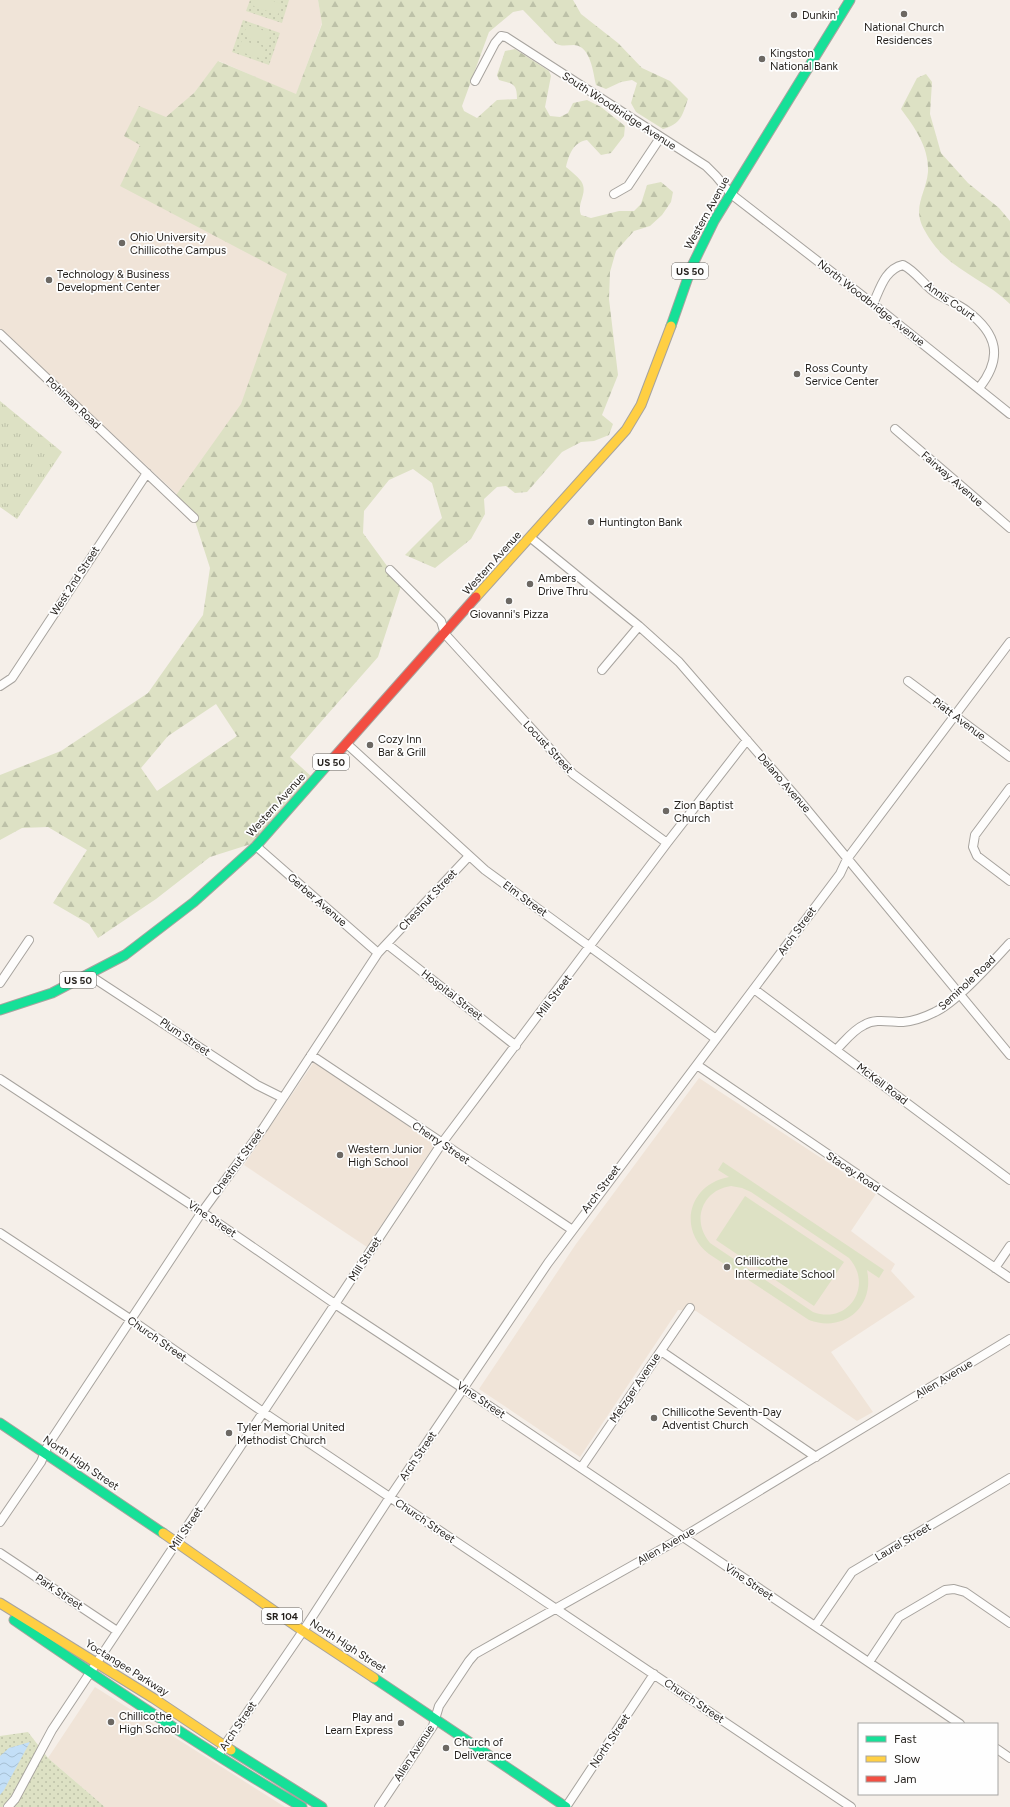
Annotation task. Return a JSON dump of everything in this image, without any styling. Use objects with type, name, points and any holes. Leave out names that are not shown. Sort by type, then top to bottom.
[{"type":"main road","name":"Western Avenue","points":[[0,1010],[52,992],[125,955],[199,898],[256,846],[626,430],[641,405],[652,379],[692,266],[714,221],[846,2]]},
{"type":"main road","name":"North High Street","points":[[0,1423],[177,1543],[303,1631],[436,1718],[566,1807]]},
{"type":"main road","name":"Yoctangee Parkway","points":[[0,1602],[153,1698],[262,1771],[270,1774],[322,1807]]},
{"type":"main road","name":"Yoctangee Parkway","points":[[0,1611],[90,1673],[254,1779],[302,1807]]},
{"type":"street","name":"South Woodbridge Avenue","points":[[475,81],[495,43],[501,36],[513,41],[660,138],[706,166],[731,194]]},
{"type":"street","points":[[614,194],[628,186],[660,138]]},
{"type":"street","name":"North Woodbridge Avenue","points":[[731,194],[873,304],[1010,414]]},
{"type":"street","name":"Annis Court","points":[[873,304],[888,274],[895,267],[902,265],[910,269],[926,286],[938,295],[966,310],[982,324],[992,339],[995,349],[993,364],[986,379],[979,388]]},
{"type":"street","name":"Pohlman Road","points":[[0,334],[194,518]]},
{"type":"street","name":"Fairway Avenue","points":[[895,429],[1010,528]]},
{"type":"street","name":"West 2nd Street","points":[[0,686],[12,678],[147,473]]},
{"type":"street","name":"Delano Avenue","points":[[531,538],[639,626],[679,662],[747,740],[958,995],[1010,1055]]},
{"type":"street","name":"Locust Street","points":[[390,570],[441,621],[445,634],[573,774],[667,843]]},
{"type":"street","points":[[602,670],[639,626]]},
{"type":"street","name":"Arch Street","points":[[218,1755],[303,1631],[390,1497],[571,1229],[754,989],[840,874],[847,859],[1010,642]]},
{"type":"street","name":"Piatt Avenue","points":[[908,681],[1010,757]]},
{"type":"street","name":"Mill Street","points":[[8,1807],[15,1803],[52,1730],[442,1143],[667,843],[747,740]]},
{"type":"street","name":"Elm Street","points":[[347,744],[469,856],[716,1039]]},
{"type":"street","points":[[1010,788],[975,835],[972,847],[977,856],[1010,881]]},
{"type":"street","name":"Gerber Avenue","points":[[256,846],[378,953]]},
{"type":"street","name":"Chestnut Street","points":[[0,1522],[41,1462],[44,1453],[130,1319],[202,1212],[283,1098],[378,953],[469,856]]},
{"type":"street","points":[[0,983],[29,940]]},
{"type":"street","name":"Hospital Street","points":[[387,944],[516,1046]]},
{"type":"street","name":"Seminole Road","points":[[836,1050],[864,1024],[877,1021],[904,1022],[922,1018],[937,1011],[958,995],[1010,944]]},
{"type":"street","name":"Plum Street","points":[[89,974],[257,1085],[283,1098]]},
{"type":"street","name":"McKell Road","points":[[754,989],[1010,1180]]},
{"type":"street","name":"Cherry Street","points":[[311,1055],[571,1229]]},
{"type":"street","name":"Stacey Road","points":[[697,1065],[1010,1278]]},
{"type":"street","name":"Vine Street","points":[[0,1080],[202,1212],[335,1304],[464,1388],[959,1723]]},
{"type":"street","name":"Church Street","points":[[0,1233],[130,1319],[263,1412],[851,1807]]},
{"type":"street","points":[[995,1268],[1010,1246]]},
{"type":"street","name":"Metzger Avenue","points":[[581,1468],[690,1308]]},
{"type":"street","name":"Allen Avenue","points":[[379,1807],[433,1726],[439,1706],[475,1654],[684,1537],[1010,1339]]},
{"type":"street","points":[[661,1351],[816,1457]]},
{"type":"street","name":"Laurel Street","points":[[815,1626],[852,1572],[1010,1478]]},
{"type":"street","name":"Park Street","points":[[0,1553],[118,1631]]},
{"type":"street","points":[[869,1662],[899,1617],[945,1590],[954,1589],[965,1592],[1010,1623]]},
{"type":"street","name":"North Street","points":[[566,1807],[654,1674]]},
{"type":"street","points":[[998,1751],[1010,1758]]},
{"type":"shaded area","name":"Ohio University Chillicothe Campus","points":[[0,0],[318,0],[322,23],[296,95],[219,61],[194,93],[177,110],[295,270],[248,404],[179,496],[0,329]]},
{"type":"shaded area","name":"Western Junior High School","points":[[314,1062],[435,1144],[367,1247],[244,1165]]},
{"type":"shaded area","name":"Chillicothe Intermediate School","points":[[699,1078],[876,1194],[851,1231],[895,1264],[891,1271],[915,1297],[831,1352],[873,1412],[857,1421],[696,1311],[678,1310],[580,1457],[479,1389],[576,1244]]},
{"type":"shaded area","name":"Chillicothe High School","points":[[95,1687],[285,1807],[105,1807],[48,1758]]},
{"type":"green space","points":[[250,0],[289,0],[282,23],[246,11]]},
{"type":"green space","points":[[255,0],[271,0],[281,4],[278,15],[253,6]]},
{"type":"green space","points":[[318,0],[573,0],[581,14],[618,43],[642,68],[670,81],[688,99],[682,115],[677,122],[674,125],[663,129],[636,112],[631,103],[637,83],[632,80],[621,82],[606,89],[596,85],[588,55],[584,50],[574,45],[562,45],[555,43],[523,10],[513,12],[489,32],[462,106],[464,111],[477,118],[497,100],[517,99],[515,87],[499,80],[497,75],[505,51],[515,49],[549,71],[551,76],[545,107],[550,116],[560,117],[568,113],[573,103],[587,100],[601,107],[625,126],[624,136],[611,153],[601,155],[587,140],[578,143],[570,154],[566,167],[581,181],[584,190],[580,206],[581,215],[591,218],[619,211],[634,211],[641,204],[647,185],[661,182],[673,192],[671,202],[662,215],[650,226],[634,231],[616,251],[610,272],[609,299],[618,375],[602,415],[613,424],[609,435],[594,441],[581,442],[562,452],[527,492],[515,493],[506,486],[497,487],[484,499],[485,514],[471,539],[435,568],[405,555],[442,518],[432,483],[413,469],[389,480],[364,511],[363,533],[390,570],[402,583],[378,657],[290,757],[312,777],[251,844],[210,857],[156,899],[98,938],[89,924],[53,903],[87,850],[48,827],[22,828],[0,840],[0,775],[61,751],[148,693],[203,615],[210,568],[194,518],[174,498],[241,404],[287,274],[120,186],[140,145],[124,136],[139,106],[166,117],[194,93],[218,61],[296,94],[322,24]],"holes":[[[216,704],[237,736],[157,791],[141,768],[168,736]]]},
{"type":"green space","points":[[243,20],[280,33],[269,65],[232,52]]},
{"type":"green space","points":[[247,25],[271,33],[268,44],[243,36]]},
{"type":"green space","points":[[242,40],[266,48],[262,59],[238,51]]},
{"type":"green space","points":[[926,74],[932,82],[930,114],[941,153],[968,183],[999,208],[1010,221],[1010,304],[943,255],[929,237],[921,223],[919,208],[927,180],[928,163],[924,146],[920,138],[901,109],[917,78]]},
{"type":"green space","points":[[0,401],[62,452],[17,519],[0,507]]},
{"type":"green space","points":[[723,1162],[884,1270],[879,1278],[867,1270],[868,1283],[866,1295],[861,1306],[854,1314],[845,1320],[834,1323],[822,1323],[809,1320],[709,1254],[699,1244],[693,1232],[691,1220],[692,1209],[704,1188],[715,1181],[729,1177],[718,1170]],"holes":[[[731,1186],[742,1188],[751,1192],[849,1258],[856,1269],[859,1280],[858,1291],[854,1300],[846,1308],[837,1313],[826,1315],[813,1312],[710,1243],[704,1234],[701,1225],[702,1208],[707,1200],[721,1189]]]},
{"type":"green space","points":[[745,1196],[844,1262],[814,1306],[716,1240]]},
{"type":"green space","points":[[28,1732],[48,1758],[105,1807],[0,1807],[0,1736]]},
{"type":"water","points":[[30,1742],[0,1795],[0,1756],[9,1748]]},
{"type":"traffic: fast","points":[[671,326],[692,266],[714,221],[850,0]]},
{"type":"traffic: fast","points":[[0,1010],[52,993],[125,955],[194,902],[256,846],[329,763]]},
{"type":"traffic: fast","points":[[0,1423],[163,1533]]},
{"type":"traffic: fast","points":[[14,1620],[156,1716],[302,1807]]},
{"type":"traffic: fast","points":[[374,1678],[566,1807]]},
{"type":"traffic: fast","points":[[231,1750],[322,1807]]},
{"type":"traffic: slow","points":[[476,597],[626,430],[641,405],[671,326]]},
{"type":"traffic: slow","points":[[163,1533],[303,1631],[374,1678]]},
{"type":"traffic: slow","points":[[0,1603],[153,1698],[231,1750]]},
{"type":"traffic: jam","points":[[329,763],[476,597]]},
{"type":"place","name":"National Church Residences","points":[[904,14]]},
{"type":"place","name":"Dunkin'","points":[[794,15]]},
{"type":"place","name":"Kingston National Bank","points":[[762,59]]},
{"type":"place","name":"Ohio University Chillicothe Campus","points":[[122,243]]},
{"type":"place","name":"Technology & Business Development Center","points":[[49,280]]},
{"type":"place","name":"Ross County Service Center","points":[[797,374]]},
{"type":"place","name":"Huntington Bank","points":[[591,522]]},
{"type":"place","name":"Ambers Drive Thru","points":[[530,584]]},
{"type":"place","name":"Giovanni's Pizza","points":[[509,601]]},
{"type":"place","name":"Cozy Inn Bar & Grill","points":[[370,745]]},
{"type":"place","name":"Zion Baptist Church","points":[[666,811]]},
{"type":"place","name":"Western Junior High School","points":[[340,1155]]},
{"type":"place","name":"Chillicothe Intermediate School","points":[[727,1267]]},
{"type":"place","name":"Chillicothe Seventh-Day Adventist Church","points":[[654,1418]]},
{"type":"place","name":"Tyler Memorial United Methodist Church","points":[[229,1433]]},
{"type":"place","name":"Chillicothe High School","points":[[111,1722]]},
{"type":"place","name":"Play and Learn Express","points":[[401,1723]]},
{"type":"place","name":"Church of Deliverance","points":[[446,1748]]}]
